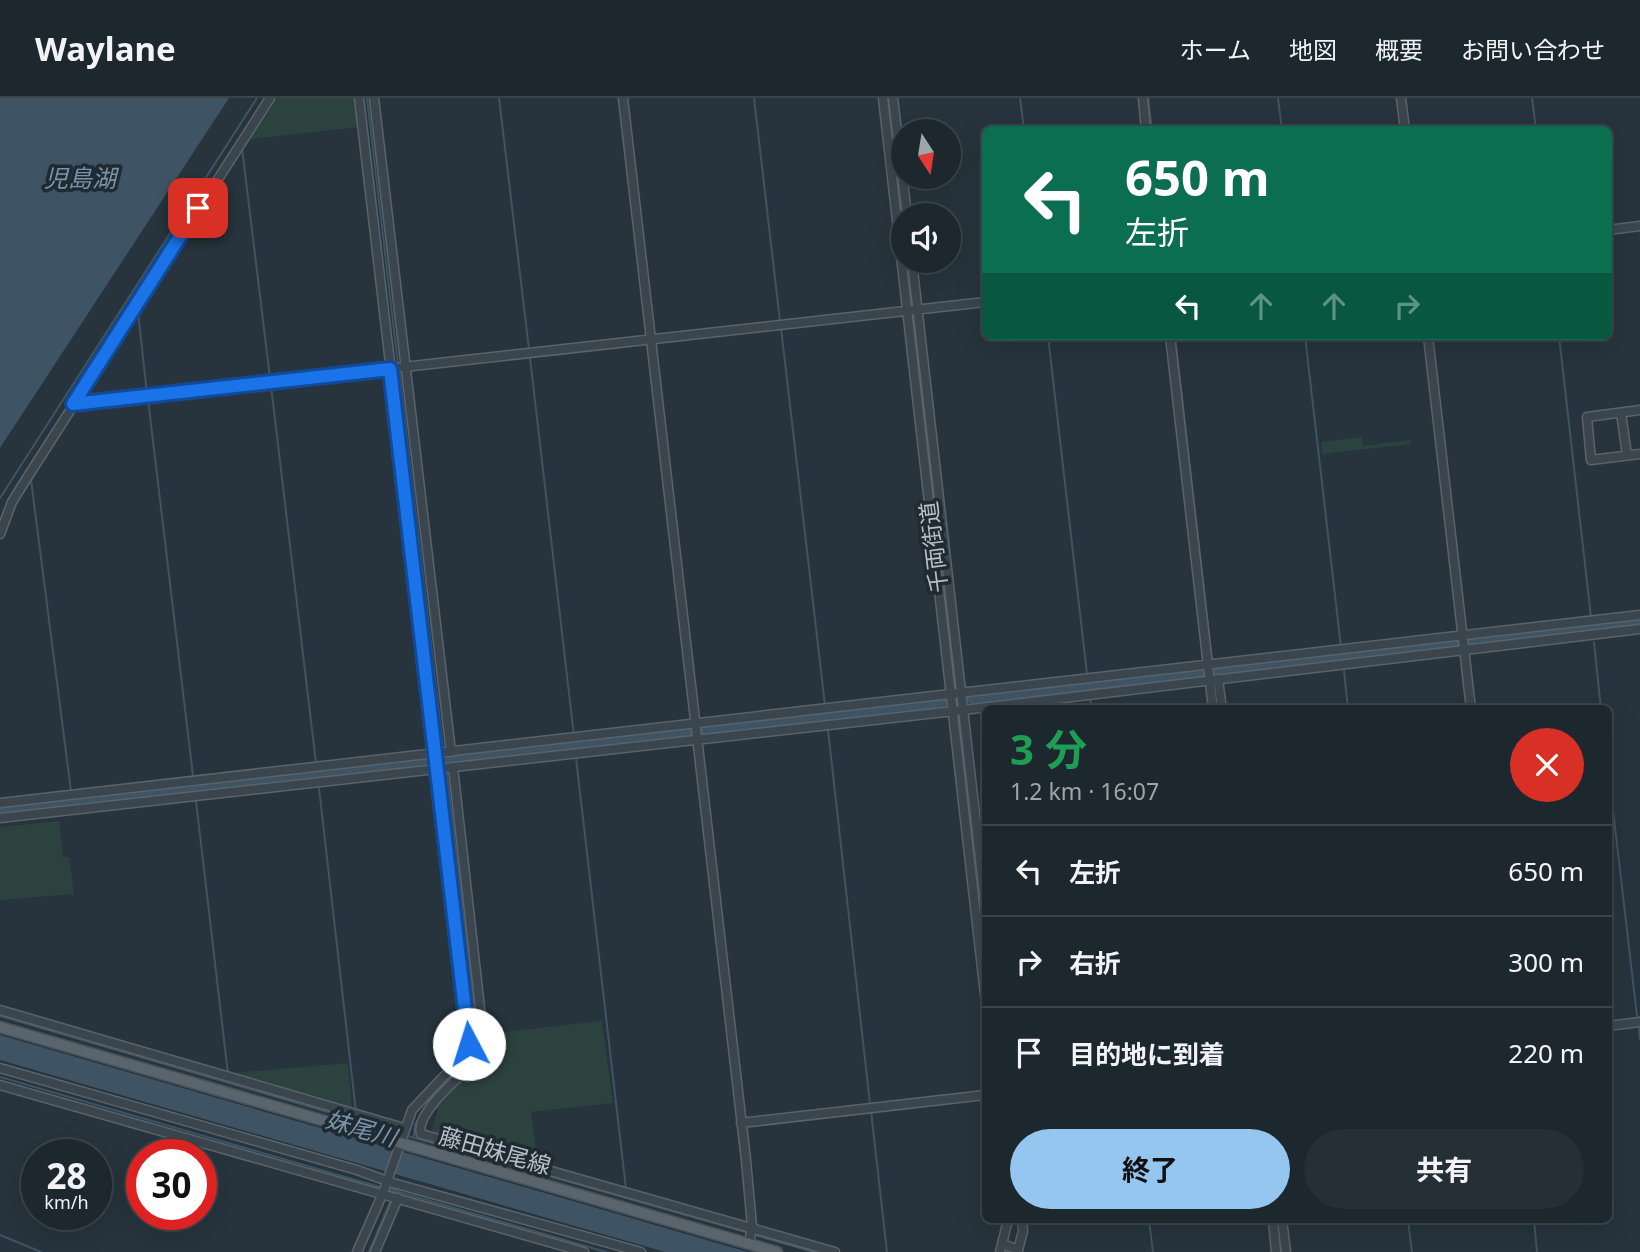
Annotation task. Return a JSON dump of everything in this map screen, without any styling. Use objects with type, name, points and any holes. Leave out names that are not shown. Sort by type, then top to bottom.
[{"type":"main road","name":"藤田妹尾線","points":[[0,1027],[163,1064],[401,1137],[751,1235],[777,1252]]},
{"type":"street","points":[[0,534],[12,502],[270,98]]},
{"type":"street","points":[[359,98],[398,368],[441,757]]},
{"type":"street","points":[[361,1251],[401,1137],[415,1106],[433,1096],[485,1053],[468,961],[441,757],[398,368],[374,98]]},
{"type":"street","points":[[624,98],[741,1123],[751,1235]]},
{"type":"street","name":"千両街道","points":[[883,98],[913,310],[951,710],[982,970]]},
{"type":"street","points":[[893,98],[906,203]]},
{"type":"street","points":[[1143,98],[1146,126]]},
{"type":"street","points":[[1401,98],[1404,126]]},
{"type":"street","points":[[1612,230],[1640,226]]},
{"type":"street","points":[[912,273],[913,310],[982,876]]},
{"type":"street","points":[[73,404],[982,302]]},
{"type":"street","points":[[1170,340],[1211,671],[1213,705]]},
{"type":"street","points":[[1428,340],[1471,705]]},
{"type":"street","points":[[1640,410],[1587,417],[1591,460],[1640,454]]},
{"type":"street","points":[[1621,413],[1626,455]]},
{"type":"street","points":[[0,803],[313,774],[441,757],[453,766],[569,743],[823,717],[950,695],[1091,685],[1464,639],[1588,627],[1640,615]]},
{"type":"street","points":[[989,705],[1091,685],[1464,639],[1588,627],[1640,629]]},
{"type":"street","points":[[1211,671],[1221,705]]},
{"type":"street","points":[[0,818],[441,757],[823,717],[963,710],[982,706]]},
{"type":"street","points":[[453,766],[468,961],[469,1044],[462,1058],[433,1096],[422,1118],[421,1134],[625,1192],[751,1235],[835,1252]]},
{"type":"street","points":[[0,1010],[163,1064],[227,1076],[356,1114],[401,1137]]},
{"type":"street","points":[[1612,1026],[1640,1022]]},
{"type":"street","points":[[0,1068],[386,1186],[398,1198],[584,1252]]},
{"type":"street","points":[[0,1085],[641,1252]]},
{"type":"street","points":[[741,1123],[982,1095]]},
{"type":"street","points":[[376,1251],[398,1198]]},
{"type":"street","points":[[1008,1223],[1011,1249]]},
{"type":"street","points":[[1011,1249],[1023,1231],[1022,1223]]},
{"type":"street","points":[[1273,1223],[1276,1252]]},
{"type":"street","points":[[1282,1223],[1286,1252]]},
{"type":"green space","points":[[272,98],[356,98],[359,127],[244,140]]},
{"type":"green space","points":[[1362,437],[1363,446],[1411,440],[1411,444],[1322,454],[1321,442]]},
{"type":"green space","points":[[59,821],[63,857],[69,857],[74,894],[0,900],[0,827]]},
{"type":"green space","points":[[602,1021],[613,1103],[531,1112],[538,1163],[430,1137],[438,1110],[432,1108],[486,1056],[486,1034]]},
{"type":"green space","points":[[348,1063],[352,1109],[230,1075],[234,1073]]},
{"type":"water","name":"児島湖","points":[[0,98],[229,98],[0,448]]},
{"type":"water","name":"妹尾川","points":[[0,1035],[748,1252],[665,1252],[0,1060]]},
{"type":"waterway","points":[[0,498],[257,98]]},
{"type":"waterway","points":[[367,98],[398,365]]},
{"type":"waterway","points":[[499,98],[529,349]]},
{"type":"waterway","points":[[754,98],[780,321]]},
{"type":"waterway","points":[[1020,98],[1024,126]]},
{"type":"waterway","points":[[1148,98],[1152,126]]},
{"type":"waterway","points":[[1278,98],[1282,126]]},
{"type":"waterway","points":[[1532,98],[1536,126]]},
{"type":"waterway","points":[[242,148],[270,378]]},
{"type":"waterway","points":[[900,189],[902,203]]},
{"type":"waterway","points":[[138,312],[147,394]]},
{"type":"waterway","points":[[781,328],[825,705]]},
{"type":"waterway","points":[[1048,340],[1087,674]]},
{"type":"waterway","points":[[1175,340],[1212,661]]},
{"type":"waterway","points":[[1305,340],[1341,647]]},
{"type":"waterway","points":[[1432,340],[1451,503]]},
{"type":"waterway","points":[[1559,340],[1591,617]]},
{"type":"waterway","points":[[530,358],[574,736]]},
{"type":"waterway","points":[[399,370],[443,747]]},
{"type":"waterway","points":[[271,386],[316,763]]},
{"type":"waterway","points":[[148,399],[193,776]]},
{"type":"waterway","points":[[31,480],[71,791]]},
{"type":"waterway","points":[[973,699],[1640,620]]},
{"type":"waterway","points":[[1594,642],[1601,705]]},
{"type":"waterway","points":[[1344,671],[1348,705]]},
{"type":"waterway","points":[[1215,689],[1217,705]]},
{"type":"waterway","points":[[1090,699],[1091,705]]},
{"type":"waterway","points":[[0,809],[941,703]]},
{"type":"waterway","points":[[825,712],[826,719]]},
{"type":"waterway","points":[[828,730],[870,1104]]},
{"type":"waterway","points":[[576,758],[626,1189]]},
{"type":"waterway","points":[[441,1090],[479,1051],[447,774]]},
{"type":"waterway","points":[[319,788],[356,1112]]},
{"type":"waterway","points":[[196,801],[228,1074]]},
{"type":"waterway","points":[[1612,801],[1637,1016]]},
{"type":"waterway","points":[[981,903],[982,912]]},
{"type":"waterway","points":[[0,1016],[399,1133]]},
{"type":"waterway","points":[[1639,1028],[1640,1039]]},
{"type":"waterway","points":[[0,1077],[380,1187]]},
{"type":"waterway","points":[[414,1137],[415,1124],[430,1102]]},
{"type":"waterway","points":[[871,1111],[887,1252]]},
{"type":"waterway","points":[[408,1136],[749,1233]]},
{"type":"waterway","points":[[389,1189],[606,1252]]},
{"type":"waterway","points":[[369,1252],[391,1200]]},
{"type":"waterway","points":[[1149,1223],[1153,1252]]},
{"type":"waterway","points":[[1408,1223],[1412,1252]]},
{"type":"waterway","points":[[1534,1223],[1537,1252]]},
{"type":"waterway","points":[[0,1235],[41,1252]]},
{"type":"waterway","points":[[754,1235],[814,1252]]},
{"type":"route","points":[[198,208],[73,404],[390,369],[469,1044]]}]
